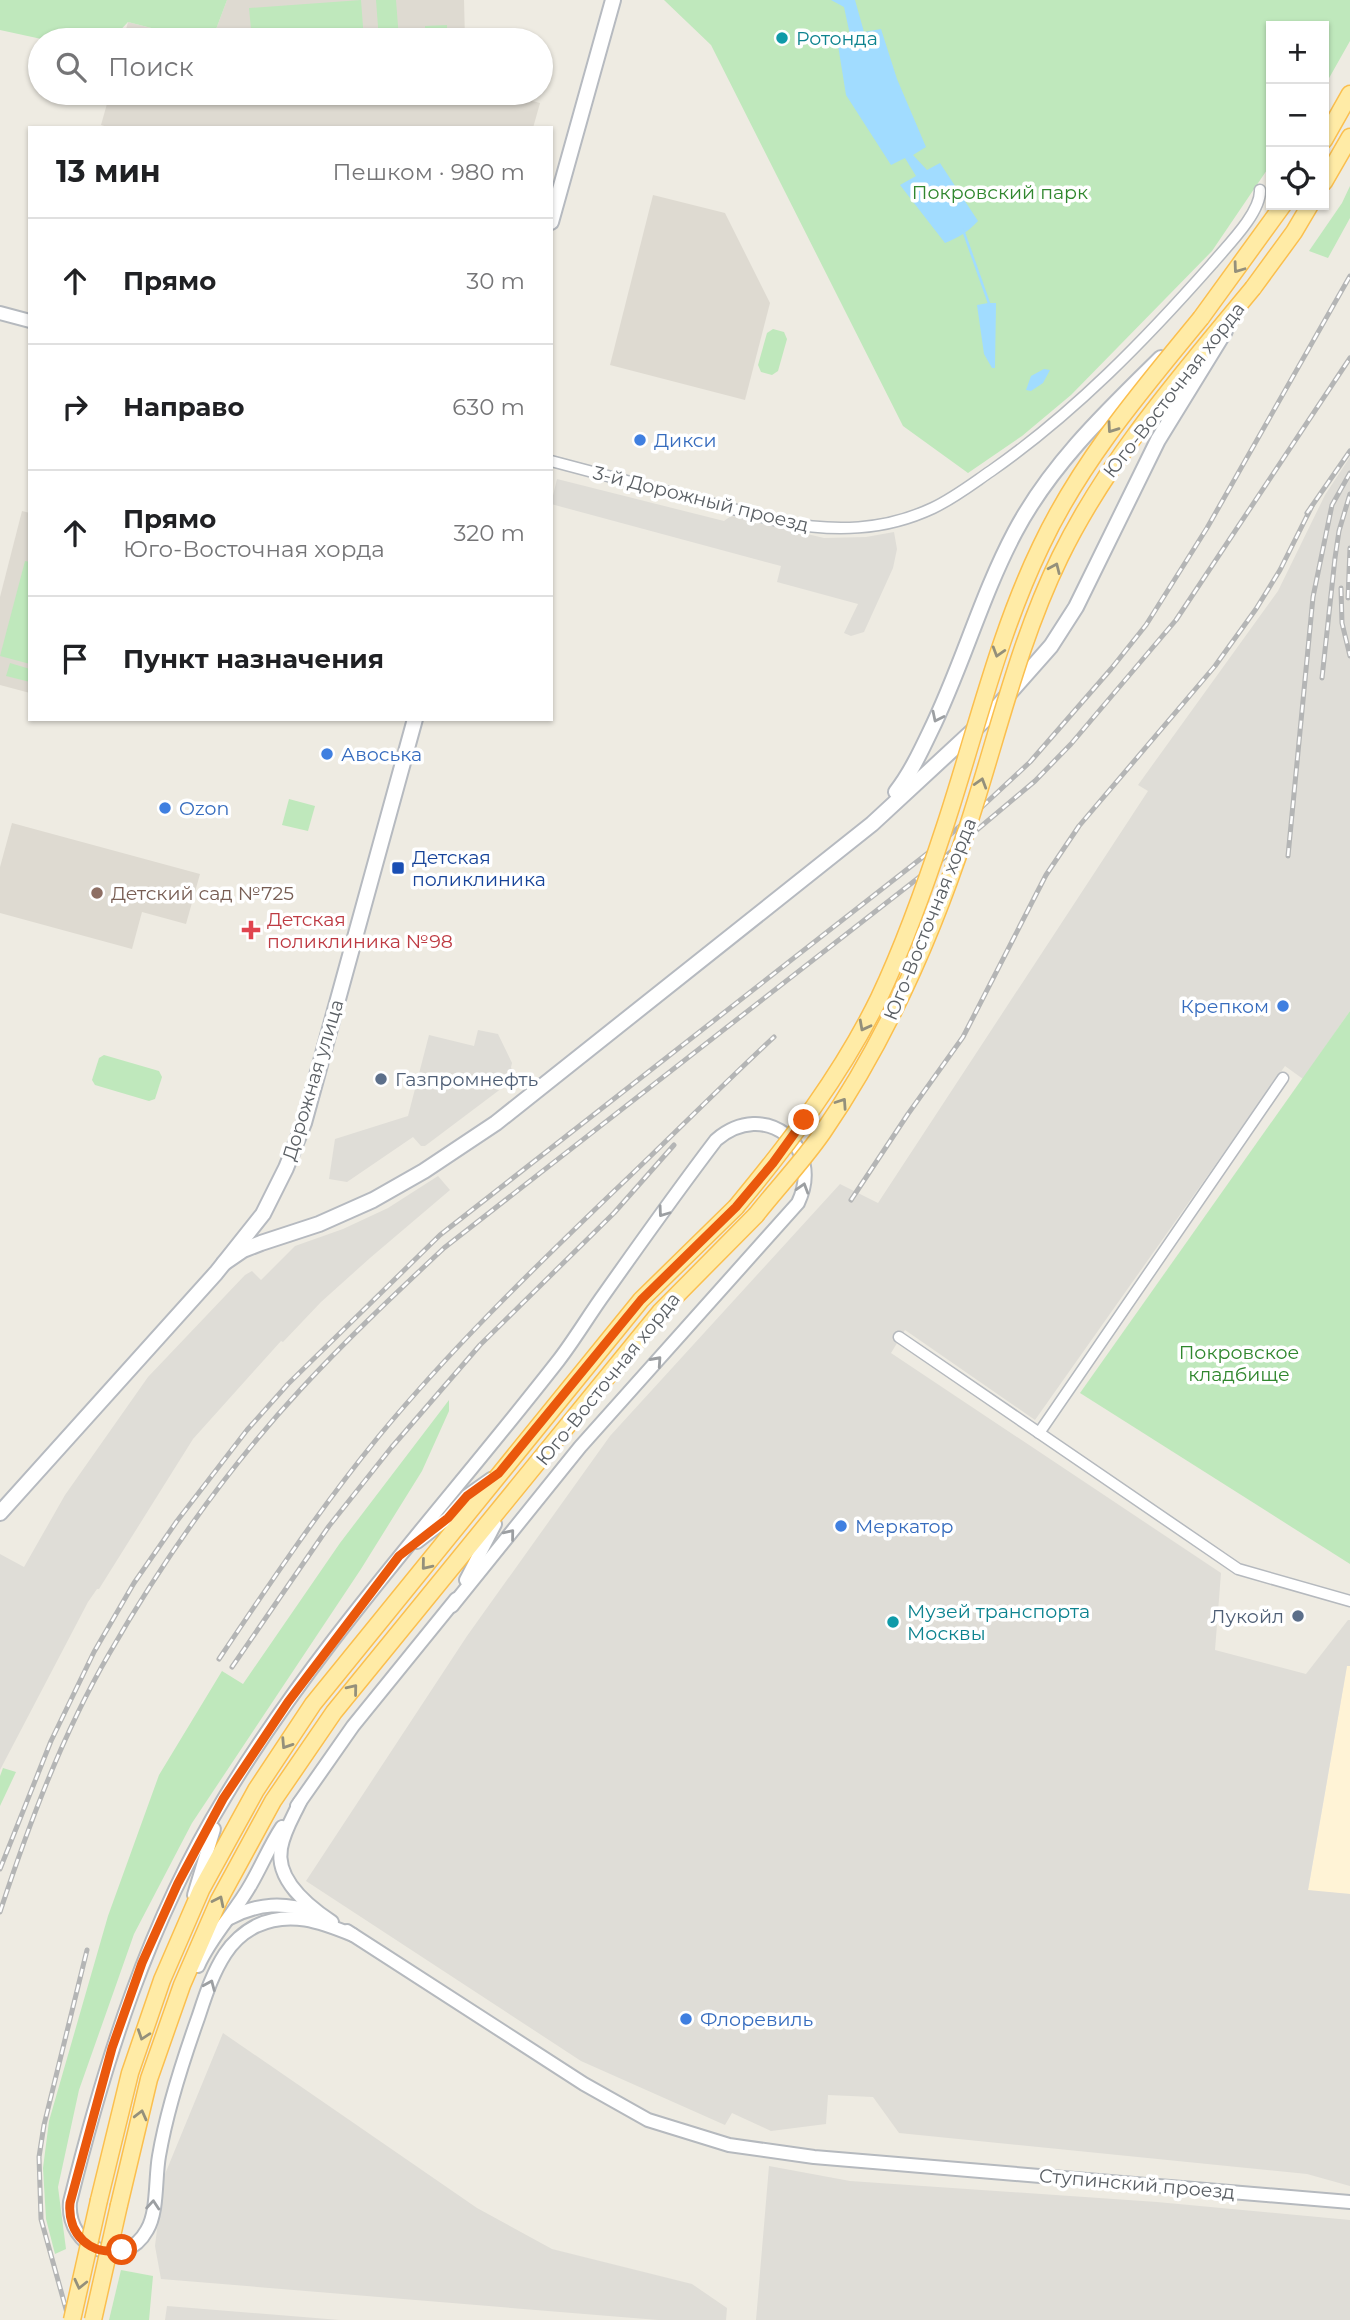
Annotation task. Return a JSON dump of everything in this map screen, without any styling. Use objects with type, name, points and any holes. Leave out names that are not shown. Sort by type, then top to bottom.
[{"type":"main road","points":[[553,215],[613,0]]},
{"type":"main road","points":[[1329,131],[1350,94]]},
{"type":"main road","points":[[1329,173],[1350,137]]},
{"type":"main road","name":"Юго-Восточная хорда","points":[[93,2320],[149,2079],[182,1985],[219,1900],[273,1801],[334,1713],[660,1312],[756,1215],[821,1134],[877,1047],[898,1006],[967,831],[1028,629],[1060,556],[1102,482],[1139,428],[1253,288],[1307,210]]},
{"type":"main road","name":"Юго-Восточная хорда","points":[[72,2320],[130,2073],[162,1980],[201,1890],[256,1790],[313,1704],[499,1473],[641,1300],[736,1207],[773,1163],[826,1089],[879,998],[912,919],[945,826],[1008,621],[1041,545],[1085,467],[1122,414],[1201,318],[1278,211]]},
{"type":"main road","points":[[224,1264],[243,1250],[319,1224],[373,1200],[424,1171],[496,1123],[872,824],[992,713],[1051,646],[1076,607],[1158,440],[1253,288]]},
{"type":"main road","points":[[872,824],[907,778],[943,706],[1014,533],[1036,495],[1062,460],[1115,402],[1201,318]]},
{"type":"main road","name":"Дорожная улица","points":[[3,1508],[224,1264],[263,1214],[304,1123],[414,721]]},
{"type":"main road","points":[[263,1214],[264,1226],[270,1232],[283,1235]]},
{"type":"main road","points":[[248,1234],[262,1238],[283,1235]]},
{"type":"street","name":"3-й Дорожный проезд","points":[[553,461],[811,528],[863,528],[923,512],[952,497],[1009,458],[1046,430],[1118,367],[1240,231],[1259,201],[1260,190]]},
{"type":"street","points":[[0,313],[28,320]]},
{"type":"street","points":[[1040,1433],[1283,1078]]},
{"type":"street","points":[[149,2079],[200,1961],[215,1935],[251,1885],[272,1842],[353,1726],[580,1447],[798,1203],[807,1179],[807,1168],[798,1148],[782,1131],[752,1123],[733,1127],[716,1140],[559,1359],[399,1556],[288,1702],[223,1799],[178,1883],[142,1963],[112,2048],[70,2203],[72,2225],[86,2243],[107,2252],[122,2250],[136,2243],[150,2225],[167,2114],[210,1984],[225,1953],[241,1935],[256,1926],[290,1917],[310,1919],[353,1935]]},
{"type":"street","points":[[899,1337],[1238,1569],[1350,1601]]},
{"type":"street","points":[[399,1556],[448,1518],[467,1496],[499,1473]]},
{"type":"street","points":[[452,1606],[489,1532],[519,1488]]},
{"type":"street","points":[[185,1927],[223,1799]]},
{"type":"street","points":[[300,1802],[284,1834],[280,1851],[284,1871],[293,1889],[321,1914],[353,1935]]},
{"type":"street","points":[[228,1919],[246,1909],[281,1904],[321,1914]]},
{"type":"street","name":"Ступинский проезд","points":[[353,1935],[584,2084],[648,2119],[729,2145],[814,2157],[1350,2202]]},
{"type":"shaded area","points":[[227,0],[464,0],[465,28],[216,28]]},
{"type":"shaded area","points":[[128,22],[151,28],[126,28]]},
{"type":"shaded area","points":[[107,105],[539,105],[534,126],[101,125]]},
{"type":"shaded area","points":[[653,195],[725,213],[770,303],[745,400],[610,365]]},
{"type":"shaded area","points":[[1350,457],[1350,1011],[1303,1079],[1285,1066],[1035,1420],[905,1330],[891,1353],[1221,1573],[1215,1650],[1306,1674],[1350,1620],[1350,1666],[1347,1666],[1308,1890],[1350,1894],[1350,2186],[1307,2174],[899,2133],[873,2097],[828,2095],[826,2124],[771,2131],[732,2113],[725,2125],[581,2061],[306,1881],[467,1636],[610,1436],[840,1184],[878,1203],[1148,791],[1138,785],[1278,591],[1325,495]]},
{"type":"shaded area","points":[[557,479],[724,521],[731,516],[824,538],[866,537],[894,532],[897,549],[893,568],[864,632],[851,636],[844,633],[858,604],[777,582],[781,566],[553,505]]},
{"type":"shaded area","points":[[22,511],[28,512],[28,692],[0,685],[0,597]]},
{"type":"shaded area","name":"Детский сад №725","points":[[12,823],[200,874],[186,924],[142,912],[132,949],[0,913],[0,867]]},
{"type":"shaded area","points":[[478,1030],[498,1034],[512,1063],[514,1079],[425,1146],[421,1146],[413,1137],[347,1182],[329,1179],[335,1139],[408,1116],[429,1035],[474,1046]]},
{"type":"shaded area","points":[[438,1176],[450,1190],[321,1302],[283,1342],[281,1341],[193,1439],[99,1589],[88,1602],[0,1770],[0,1554],[24,1567],[65,1495],[148,1377],[245,1275],[252,1271],[261,1280],[295,1246],[343,1229],[388,1208]]},
{"type":"shaded area","points":[[1347,1666],[1350,1666],[1350,1894],[1308,1891]]},
{"type":"shaded area","points":[[223,2033],[477,2208],[552,2249],[692,2284],[727,2308],[726,2320],[658,2320],[161,2279],[155,2246],[163,2179]]},
{"type":"shaded area","points":[[769,2166],[850,2181],[1157,2202],[1350,2220],[1350,2320],[756,2320]]},
{"type":"shaded area","points":[[167,2306],[340,2320],[165,2320]]},
{"type":"green space","points":[[0,0],[227,0],[216,28],[151,28],[128,22],[122,28],[28,28],[28,36],[0,30]]},
{"type":"green space","points":[[361,0],[363,28],[251,28],[249,8]]},
{"type":"green space","points":[[376,0],[396,0],[398,28],[378,28]]},
{"type":"green space","name":"Покровский парк","points":[[664,0],[1350,0],[1350,41],[1329,78],[1329,21],[1266,21],[1266,171],[1212,251],[1071,395],[1022,436],[968,473],[903,426],[711,45]]},
{"type":"green space","points":[[447,25],[447,28],[425,28]]},
{"type":"green space","points":[[1350,186],[1350,218],[1328,258],[1309,251],[1342,203]]},
{"type":"green space","points":[[773,329],[784,332],[787,339],[778,371],[772,375],[761,372],[758,365],[767,333]]},
{"type":"green space","points":[[25,561],[28,562],[28,663],[0,656]]},
{"type":"green space","points":[[10,663],[28,668],[28,682],[6,676]]},
{"type":"green space","points":[[289,799],[315,806],[308,831],[282,825]]},
{"type":"green space","name":"Покровское кладбище","points":[[1350,1011],[1350,1564],[1080,1393]]},
{"type":"green space","points":[[104,1055],[159,1071],[162,1077],[155,1099],[149,1101],[95,1085],[92,1080],[99,1058]]},
{"type":"green space","points":[[449,1400],[449,1411],[422,1471],[361,1569],[192,1823],[134,1934],[79,2090],[58,2187],[66,2249],[55,2254],[46,2219],[43,2168],[49,2121],[108,1916],[159,1775],[222,1671],[243,1684],[340,1543]]},
{"type":"green space","points":[[3,1768],[16,1772],[0,1806],[0,1776]]},
{"type":"green space","points":[[121,2270],[153,2276],[149,2320],[109,2320]]},
{"type":"water","points":[[831,0],[855,0],[864,32],[881,29],[897,79],[926,147],[913,155],[927,170],[940,163],[978,221],[954,239],[945,243],[900,185],[916,176],[905,158],[891,165],[846,95],[837,39],[850,35],[844,7]]},
{"type":"water","points":[[996,303],[995,368],[992,368],[984,354],[977,305]]},
{"type":"water","points":[[1044,369],[1050,370],[1043,383],[1031,391],[1026,390],[1031,376]]},
{"type":"waterway","points":[[963,230],[990,306]]},
{"type":"railway","points":[[0,1869],[51,1741],[94,1652],[134,1583],[177,1521],[247,1430],[288,1384],[440,1235],[928,853],[1030,762],[1146,625],[1207,528],[1350,276]]},
{"type":"railway","points":[[0,1912],[48,1780],[92,1685],[151,1584],[247,1451],[335,1353],[444,1248],[940,861],[1035,781],[1071,744],[1176,620],[1350,358]]},
{"type":"railway","points":[[1307,513],[1350,451]]},
{"type":"railway","points":[[1288,856],[1313,597],[1332,505],[1350,473]]},
{"type":"railway","points":[[1322,678],[1339,531],[1350,494]]},
{"type":"railway","points":[[851,1200],[963,1037],[1046,875],[1079,826],[1215,666],[1280,570],[1312,506]]},
{"type":"railway","points":[[1348,598],[1350,548]]},
{"type":"railway","points":[[1341,588],[1342,623],[1350,656]]},
{"type":"railway","points":[[219,1659],[337,1490],[379,1436],[434,1373],[550,1253],[774,1037]]},
{"type":"railway","points":[[232,1667],[329,1526],[391,1448],[480,1345],[614,1213],[674,1145]]},
{"type":"railway","points":[[69,2320],[41,2219],[39,2157],[44,2125],[87,1950]]},
{"type":"place","name":"Ротонда","points":[[782,38]]},
{"type":"place","name":"Дикси","points":[[640,440]]},
{"type":"place","name":"Авоська","points":[[327,754]]},
{"type":"place","name":"Ozon","points":[[165,808]]},
{"type":"place","name":"Детская поликлиника","points":[[398,868]]},
{"type":"place","name":"Детский сад №725","points":[[97,893]]},
{"type":"place","name":"Детская поликлиника №98","points":[[251,930]]},
{"type":"place","name":"Крепком","points":[[1283,1006]]},
{"type":"place","name":"Газпромнефть","points":[[381,1079]]},
{"type":"place","name":"Меркатор","points":[[841,1526]]},
{"type":"place","name":"Лукойл","points":[[1298,1616]]},
{"type":"place","name":"Музей транспорта Москвы","points":[[893,1622]]},
{"type":"place","name":"Флоревиль","points":[[686,2019]]},
{"type":"route","points":[[122,2250],[107,2252],[92,2247],[80,2238],[72,2225],[70,2203],[112,2048],[142,1963],[178,1883],[223,1799],[288,1702],[399,1556],[448,1518],[467,1496],[499,1473],[641,1300],[736,1207],[804,1120]]}]
